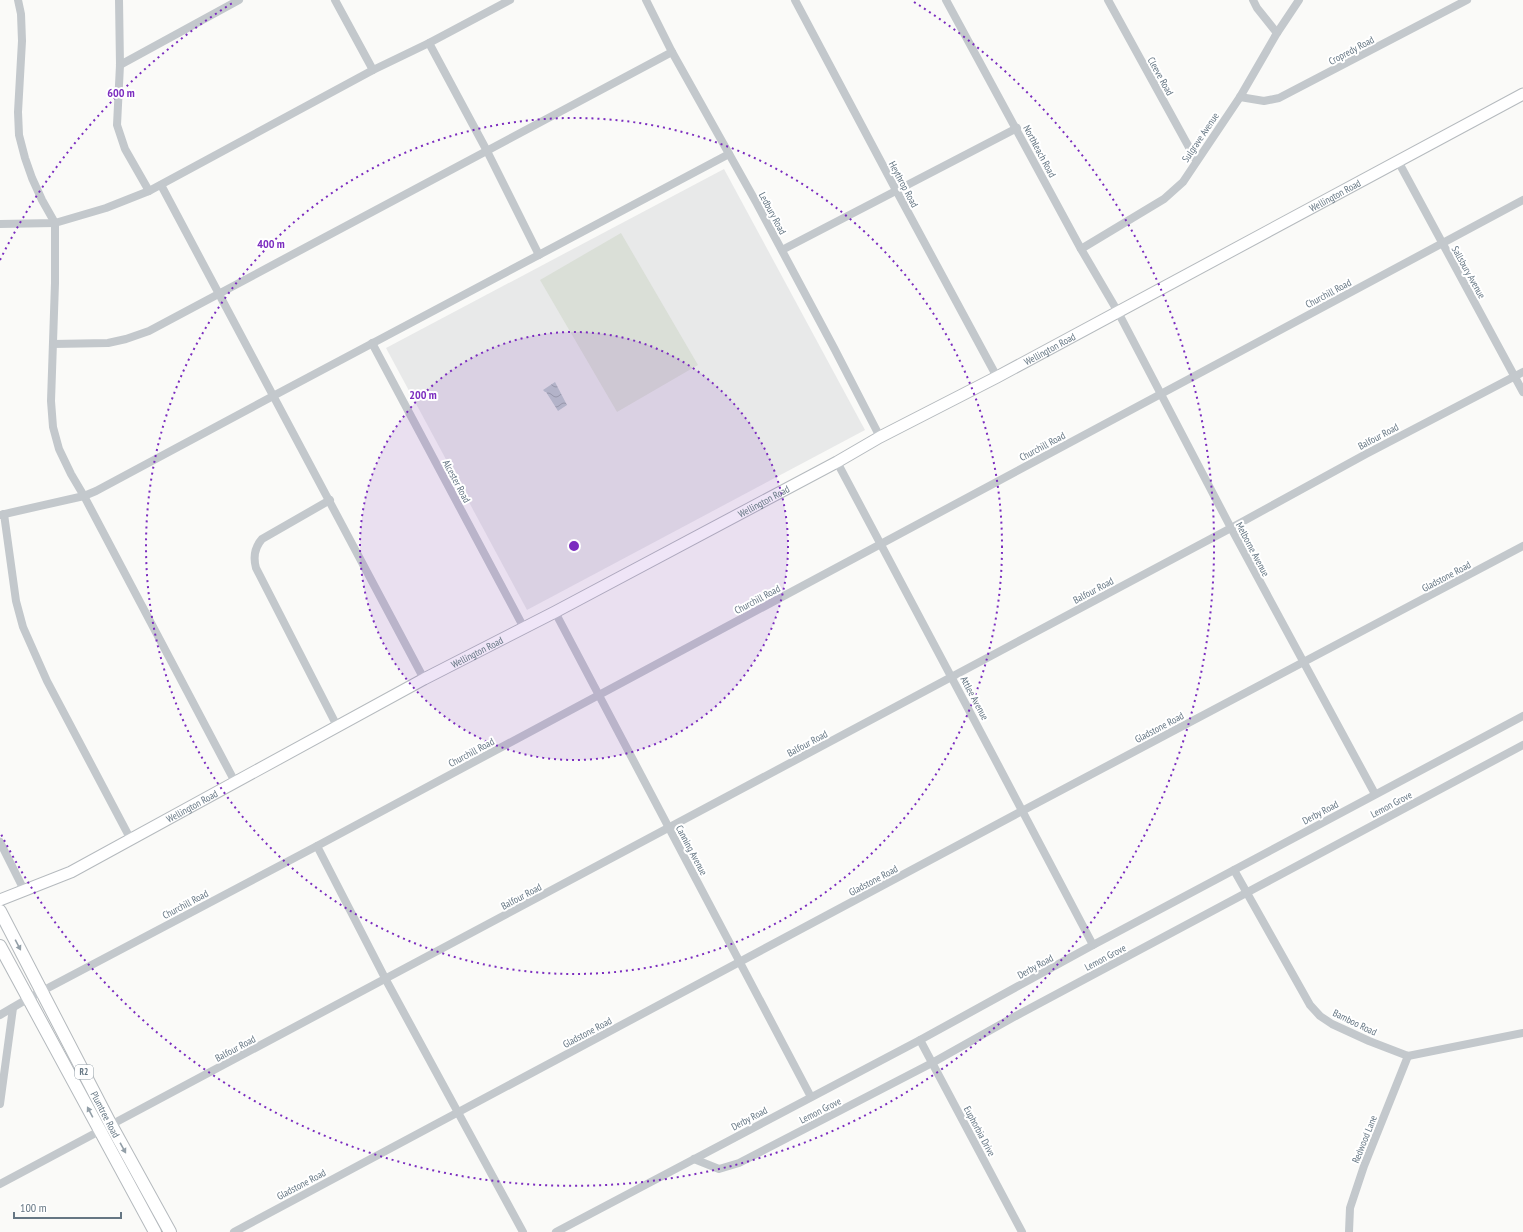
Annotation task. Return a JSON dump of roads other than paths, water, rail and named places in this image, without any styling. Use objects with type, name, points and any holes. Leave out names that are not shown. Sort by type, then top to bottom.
[{"type":"highway","name":"Plumtree Road","points":[[0,911],[111,1125],[170,1232]]},
{"type":"highway","name":"Plumtree Road","points":[[0,946],[155,1232]]},
{"type":"main road","name":"Wellington Road","points":[[0,900],[71,872],[130,838],[424,679],[524,628],[837,462],[880,437],[997,377],[1523,94]]},
{"type":"street","points":[[18,0],[21,14],[22,41],[18,112],[19,135],[32,178],[55,223],[51,401],[53,427],[59,449],[235,782]]},
{"type":"street","points":[[119,0],[120,65],[117,125],[125,148],[149,191]]},
{"type":"street","points":[[120,65],[239,0]]},
{"type":"street","points":[[335,0],[373,70]]},
{"type":"street","points":[[0,224],[55,223],[106,208],[149,191],[373,70],[510,0]]},
{"type":"street","name":"Ledbury Road","points":[[646,0],[672,52],[703,105],[782,250],[880,437]]},
{"type":"street","name":"Heythrop Road","points":[[795,0],[997,377]]},
{"type":"street","name":"Northleach Road","points":[[946,0],[1017,128],[1081,249],[1118,312]]},
{"type":"street","name":"Cleeve Road","points":[[1108,0],[1196,160]]},
{"type":"street","points":[[1253,0],[1257,8],[1277,33]]},
{"type":"street","name":"Sulgrave Avenue","points":[[1081,249],[1164,199],[1183,182],[1196,160],[1240,98],[1277,33],[1299,0]]},
{"type":"street","name":"Cropredy Road","points":[[1240,98],[1264,101],[1279,98],[1467,0]]},
{"type":"street","points":[[428,43],[486,151],[539,255]]},
{"type":"street","points":[[53,344],[108,343],[126,339],[149,331],[672,52]]},
{"type":"street","points":[[782,250],[1017,128]]},
{"type":"street","points":[[130,838],[47,681],[24,627],[16,601],[2,514],[84,496],[96,491],[729,154]]},
{"type":"street","name":"Sallsbury Avenue","points":[[1398,161],[1523,392]]},
{"type":"street","points":[[161,185],[220,293],[424,679]]},
{"type":"street","name":"Churchill Road","points":[[0,1015],[42,991],[317,846],[1523,200]]},
{"type":"street","name":"Melborne Avenue","points":[[1118,312],[1231,528],[1375,794]]},
{"type":"street","name":"Alcester Road","points":[[372,343],[524,628]]},
{"type":"street","name":"Balfour Road","points":[[0,1184],[386,980],[1231,528],[1366,454],[1523,372]]},
{"type":"street","name":"Attlee Avenue","points":[[837,462],[1093,945]]},
{"type":"street","points":[[330,500],[262,539],[256,548],[254,562],[337,726]]},
{"type":"street","name":"Gladstone Road","points":[[234,1232],[1022,811],[1523,546]]},
{"type":"street","name":"Canning Avenue","points":[[554,612],[811,1097]]},
{"type":"street","name":"Derby Road","points":[[556,1232],[920,1040],[1093,945],[1523,716]]},
{"type":"street","name":"Lemon Grove","points":[[694,1159],[719,1169],[739,1163],[932,1063],[1012,1018],[1523,745]]},
{"type":"street","points":[[0,842],[24,890]]},
{"type":"street","points":[[317,846],[386,980],[523,1232]]},
{"type":"street","name":"Bamboo Road","points":[[1234,870],[1248,892],[1314,1010],[1332,1024],[1369,1041],[1408,1056]]},
{"type":"street","points":[[0,1104],[13,1008]]},
{"type":"street","points":[[1408,1056],[1523,1033]]},
{"type":"street","name":"Euphorbia Drive","points":[[920,1040],[1022,1232]]},
{"type":"street","name":"Redwood Lane","points":[[1349,1232],[1350,1208],[1364,1166],[1408,1056]]},
{"type":"water","points":[[555,382],[567,405],[558,411],[546,392],[543,390]]}]
